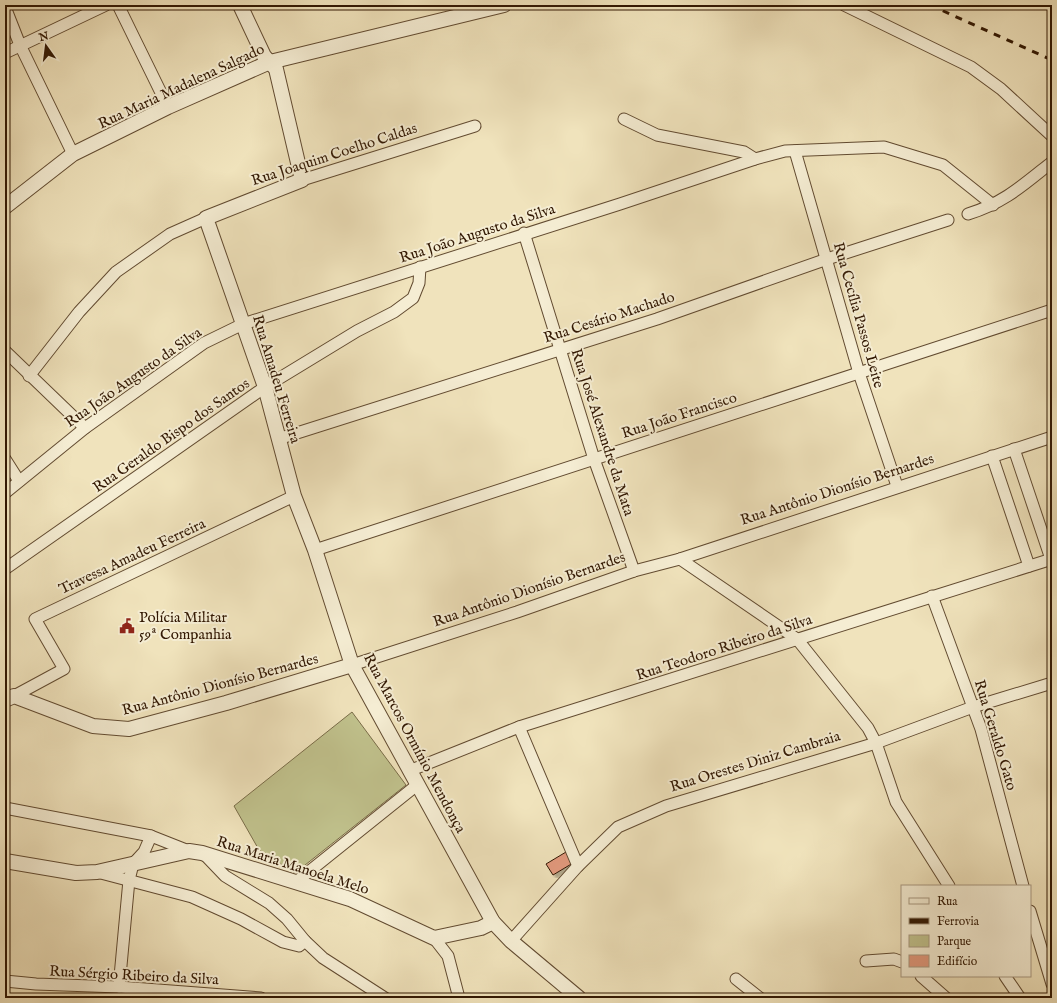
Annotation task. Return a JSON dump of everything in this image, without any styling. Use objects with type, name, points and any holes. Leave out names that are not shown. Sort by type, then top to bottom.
[{"type":"street","points":[[5,53],[106,5]]},
{"type":"street","points":[[118,5],[168,107]]},
{"type":"street","points":[[240,5],[264,56],[276,69],[302,180]]},
{"type":"street","name":"Rua Maria Madalena Salgado","points":[[5,206],[73,154],[168,107],[270,62],[504,5]]},
{"type":"street","points":[[844,5],[971,67],[1001,89],[1052,136]]},
{"type":"street","points":[[5,7],[20,45],[73,154]]},
{"type":"street","points":[[624,119],[657,135],[744,152],[755,159]]},
{"type":"street","name":"Rua Joaquim Coelho Caldas","points":[[29,376],[79,312],[116,272],[170,234],[302,180],[476,126]]},
{"type":"street","name":"Rua João Augusto da Silva","points":[[5,493],[85,428],[204,342],[242,324],[524,233],[620,204],[755,159],[785,151],[884,147],[943,165],[994,205]]},
{"type":"street","name":"Rua Cecília Passos Leite","points":[[795,151],[859,373],[897,486]]},
{"type":"street","points":[[968,214],[994,205],[1052,162]]},
{"type":"street","name":"Rua Amadeu Ferreira","points":[[206,218],[265,388],[294,496],[315,550]]},
{"type":"street","name":"Rua Cesário Machado","points":[[278,439],[560,348],[658,319],[827,259],[948,220]]},
{"type":"street","name":"Rua José Alexandre da Mata","points":[[524,233],[594,459],[634,571]]},
{"type":"street","name":"Rua Geraldo Bispo dos Santos","points":[[5,569],[265,388],[357,331],[394,312],[413,298],[419,283],[420,267]]},
{"type":"street","name":"Rua João Francisco","points":[[315,550],[1052,310]]},
{"type":"street","points":[[5,351],[29,376],[85,428]]},
{"type":"street","name":"Rua Antônio Dionísio Bernardes","points":[[9,698],[93,726],[129,729],[226,703],[352,665],[517,612],[634,571],[680,559],[1052,436]]},
{"type":"street","points":[[1014,449],[1051,559]]},
{"type":"street","points":[[992,456],[1029,566]]},
{"type":"street","points":[[5,459],[19,481]]},
{"type":"street","name":"Travessa Amadeu Ferreira","points":[[9,698],[64,669],[35,619],[294,496]]},
{"type":"street","name":"Rua Marcos Ormínio Mendonça","points":[[315,550],[352,665],[493,922],[511,941],[579,998]]},
{"type":"street","points":[[680,559],[797,639],[868,728],[876,742],[896,802],[947,885]]},
{"type":"street","name":"Rua Teodoro Ribeiro da Silva","points":[[409,771],[519,727],[1051,559]]},
{"type":"street","name":"Rua Geraldo Gato","points":[[932,596],[973,707],[1023,885]]},
{"type":"street","name":"Rua Orestes Diniz Cambraia","points":[[511,941],[578,866],[618,827],[666,806],[876,742],[973,707],[1052,682]]},
{"type":"street","points":[[519,727],[578,866]]},
{"type":"street","points":[[296,882],[417,785]]},
{"type":"street","points":[[5,808],[151,836],[196,852],[225,876],[269,903],[287,919],[305,941],[323,958],[385,998]]},
{"type":"street","points":[[119,987],[129,880],[133,864],[144,852],[151,836]]},
{"type":"street","points":[[5,861],[76,873],[97,872],[196,852]]},
{"type":"street","name":"Rua Maria Manoela Melo","points":[[196,852],[350,899],[434,938],[448,956],[459,998]]},
{"type":"street","points":[[97,872],[192,897],[241,919],[283,942],[299,946],[305,941]]},
{"type":"street","points":[[1031,914],[1052,984]]},
{"type":"street","points":[[434,938],[481,928],[493,922]]},
{"type":"street","points":[[866,961],[894,960],[901,962]]},
{"type":"street","points":[[922,977],[946,998]]},
{"type":"street","points":[[1006,977],[1020,998]]},
{"type":"street","points":[[736,979],[760,998]]},
{"type":"street","name":"Rua Sérgio Ribeiro da Silva","points":[[5,981],[36,984],[119,987],[261,998]]},
{"type":"green space","points":[[352,712],[406,785],[295,873],[259,850],[234,806]]},
{"type":"building","points":[[566,852],[573,863],[553,875],[546,864]]},
{"type":"railway","points":[[930,5],[1052,60]]},
{"type":"place","name":"Polícia Militar 59ª Companhia","points":[[127,626]]}]
